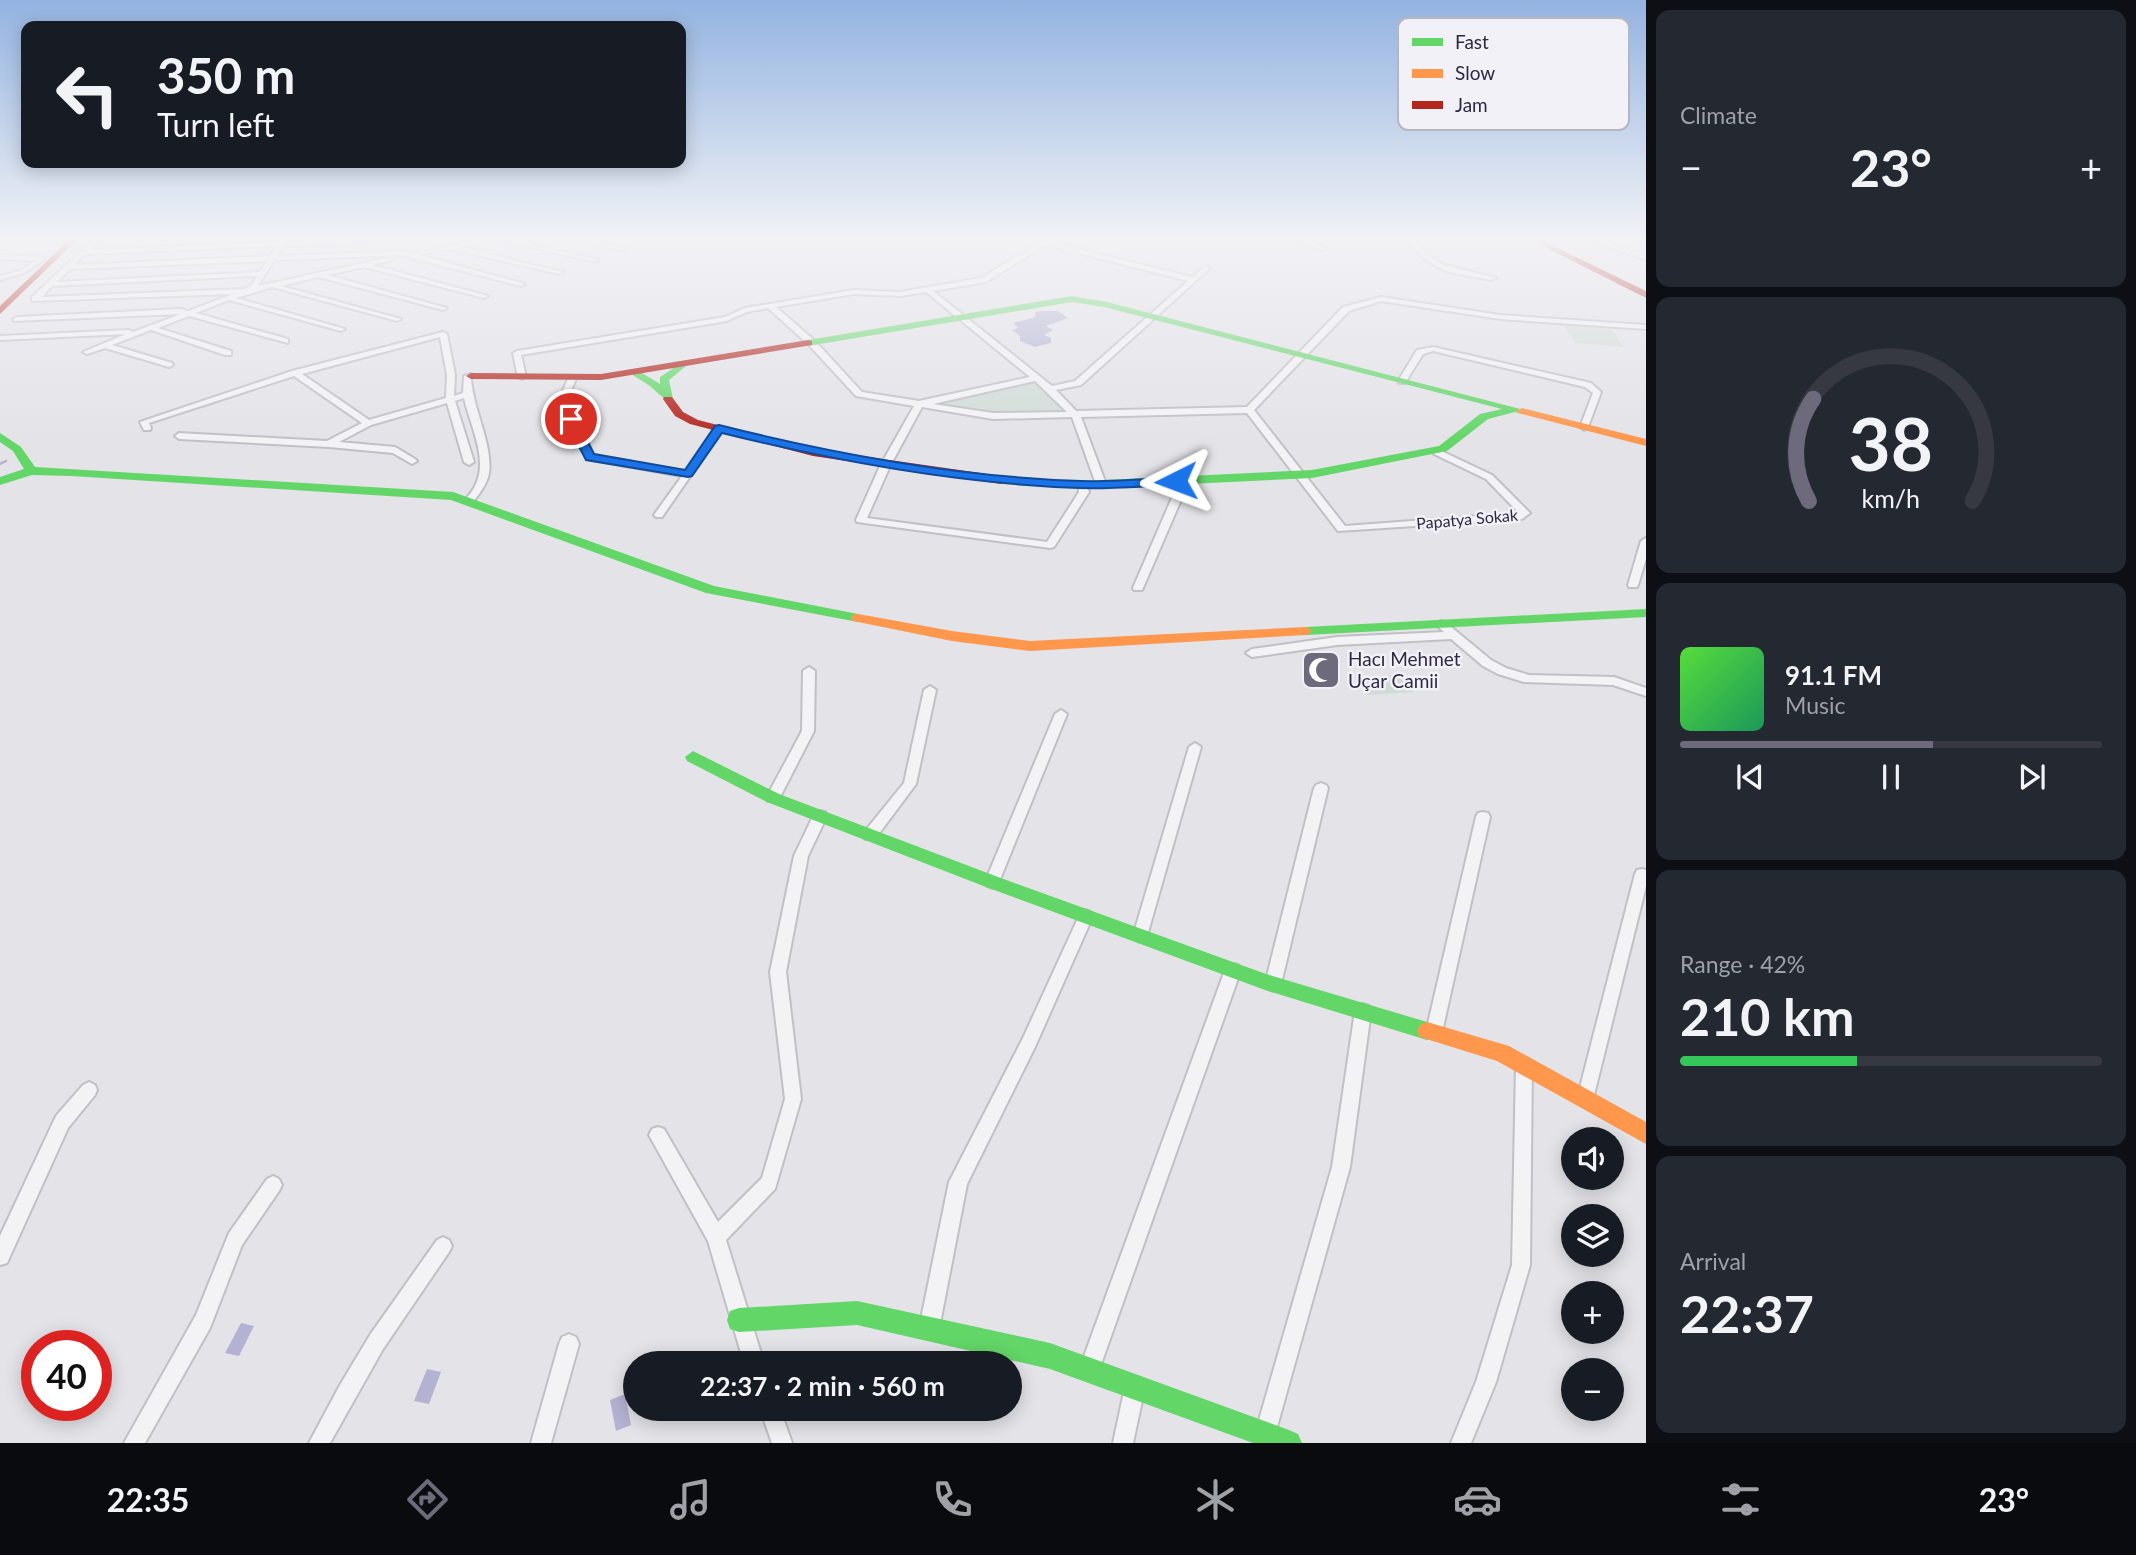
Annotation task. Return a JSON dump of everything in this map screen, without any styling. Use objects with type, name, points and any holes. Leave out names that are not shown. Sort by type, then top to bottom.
[{"type":"street","points":[[88,352],[204,307]]},
{"type":"street","points":[[262,307],[341,329]]},
{"type":"street","points":[[354,307],[397,319]]},
{"type":"street","points":[[522,377],[517,353],[727,319],[745,310],[762,307]]},
{"type":"street","points":[[772,307],[812,343],[859,394],[993,416],[1249,410],[1346,309],[1352,307]]},
{"type":"street","points":[[950,307],[1050,389],[1077,416],[1101,484]]},
{"type":"street","points":[[470,500],[480,490],[486,474],[485,458],[466,395],[467,379],[471,376],[572,379],[639,371],[1012,307]]},
{"type":"street","points":[[1117,307],[1646,443]]},
{"type":"street","points":[[1050,389],[1078,383],[1162,307]]},
{"type":"street","points":[[1436,307],[1500,317],[1646,327]]},
{"type":"street","points":[[18,319],[190,313],[285,341]]},
{"type":"street","points":[[150,328],[228,353]]},
{"type":"street","points":[[0,338],[140,332]]},
{"type":"street","points":[[147,428],[144,422],[295,373],[443,334],[451,375],[450,398],[469,462]]},
{"type":"street","points":[[104,345],[169,365]]},
{"type":"street","points":[[1402,381],[1420,352],[1427,349],[1588,385],[1597,392],[1584,427]]},
{"type":"street","points":[[664,379],[676,368],[690,363]]},
{"type":"street","points":[[639,371],[662,372],[668,399]]},
{"type":"street","points":[[639,371],[685,418],[719,429],[813,452],[886,464],[989,479],[1083,485],[1301,475],[1437,452],[1476,418],[1483,405],[1497,405]]},
{"type":"street","points":[[295,373],[368,423]]},
{"type":"street","points":[[1037,378],[919,404],[886,464],[861,520],[1050,545],[1084,492],[1083,485]]},
{"type":"street","points":[[572,379],[562,399],[590,457],[688,474]]},
{"type":"street","points":[[1448,392],[1470,402],[1476,418]]},
{"type":"street","points":[[329,444],[368,423],[466,395]]},
{"type":"street","points":[[1249,410],[1301,475]]},
{"type":"street","points":[[1476,418],[1503,411],[1534,414]]},
{"type":"street","points":[[659,515],[719,429]]},
{"type":"street","points":[[0,436],[17,449],[31,471]]},
{"type":"street","points":[[179,436],[394,450],[412,461]]},
{"type":"street","name":"Papatya Sokak","points":[[1301,475],[1342,529],[1522,516],[1525,513],[1489,477],[1437,452]]},
{"type":"street","points":[[0,481],[31,471],[372,491],[470,500],[711,590],[975,639],[1030,646],[1080,638],[1646,603]]},
{"type":"street","points":[[1138,588],[1179,493],[1176,481]]},
{"type":"street","points":[[1633,585],[1646,541]]},
{"type":"street","points":[[1252,653],[1447,629],[1646,613]]},
{"type":"street","points":[[1080,638],[1447,629],[1487,663],[1528,679],[1614,681],[1646,692]]},
{"type":"street","points":[[773,798],[808,732],[809,671]]},
{"type":"street","points":[[870,835],[910,783],[930,690]]},
{"type":"street","points":[[992,882],[1061,714]]},
{"type":"street","points":[[1140,936],[1195,747]]},
{"type":"street","points":[[693,757],[773,798],[992,882],[1273,984],[1502,1053],[1646,1134]]},
{"type":"street","points":[[1273,984],[1321,788]]},
{"type":"street","points":[[716,1237],[769,1183],[793,1099],[778,972],[801,856],[820,816]]},
{"type":"street","points":[[1434,1032],[1483,817]]},
{"type":"street","points":[[1585,1099],[1642,874]]},
{"type":"street","points":[[929,1329],[958,1182],[1029,1042],[1086,916]]},
{"type":"street","points":[[1088,1370],[1233,970]]},
{"type":"street","points":[[1265,1434],[1341,1167],[1363,1011]]},
{"type":"street","points":[[1461,1443],[1486,1382],[1521,1265],[1524,1065]]},
{"type":"street","points":[[0,1256],[62,1122],[89,1090]]},
{"type":"street","points":[[658,1135],[716,1237],[750,1351]]},
{"type":"street","points":[[134,1443],[203,1321],[235,1239],[273,1185]]},
{"type":"street","points":[[318,1443],[355,1373],[413,1285],[443,1246]]},
{"type":"street","points":[[739,1321],[858,1313],[1049,1356],[1289,1443]]},
{"type":"street","points":[[541,1443],[569,1344]]},
{"type":"street","points":[[1124,1443],[1135,1387]]},
{"type":"street","points":[[774,1421],[782,1443]]},
{"type":"shaded area","points":[[1058,311],[1068,318],[1046,326],[1053,330],[1044,335],[1051,338],[1051,343],[1035,347],[1020,341],[1020,336],[1012,330],[1018,328],[1013,323],[1035,317],[1035,312]]},
{"type":"shaded area","points":[[1564,325],[1612,329],[1624,347],[1575,343]]},
{"type":"shaded area","points":[[1037,378],[1077,417],[993,416],[919,404]]},
{"type":"shaded area","points":[[1401,675],[1414,692],[1367,695],[1355,678]]},
{"type":"shaded area","points":[[241,1323],[254,1326],[239,1356],[225,1353]]},
{"type":"shaded area","points":[[427,1369],[441,1372],[429,1404],[414,1401]]},
{"type":"shaded area","points":[[623,1395],[623,1421],[630,1421],[631,1425],[616,1431],[610,1400]]},
{"type":"building","name":"Hacı Mehmet Uçar Camii","points":[[1316,660],[1338,674],[1325,681],[1303,666]]},
{"type":"waterway","points":[[0,464],[6,461]]},
{"type":"traffic: fast","points":[[808,343],[1022,307]]},
{"type":"traffic: fast","points":[[1117,307],[1522,411]]},
{"type":"traffic: fast","points":[[633,372],[654,384],[668,399],[664,379],[681,366]]},
{"type":"traffic: fast","points":[[1001,480],[1083,485],[1312,474],[1443,449],[1484,416],[1510,411]]},
{"type":"traffic: fast","points":[[0,436],[17,449],[31,471]]},
{"type":"traffic: fast","points":[[0,481],[31,471],[71,472],[453,496],[711,590],[858,618]]},
{"type":"traffic: fast","points":[[1306,631],[1646,613]]},
{"type":"traffic: fast","points":[[693,757],[773,798],[992,882],[1265,982],[1427,1031]]},
{"type":"traffic: fast","points":[[739,1320],[857,1313],[1050,1356],[1289,1443]]},
{"type":"traffic: slow","points":[[1522,411],[1646,443]]},
{"type":"traffic: slow","points":[[858,618],[952,636],[1030,646],[1306,631]]},
{"type":"traffic: slow","points":[[1427,1031],[1502,1053],[1646,1134]]},
{"type":"traffic: jam","points":[[0,311],[4,307]]},
{"type":"traffic: jam","points":[[471,376],[601,377],[808,343]]},
{"type":"traffic: jam","points":[[668,399],[679,414],[694,422],[813,452],[1001,480]]},
{"type":"place","name":"Hacı Mehmet Uçar Camii","points":[[1321,670]]},
{"type":"route","points":[[571,419],[590,457],[688,474],[719,429],[813,452],[989,479],[1083,485],[1176,481]]}]
